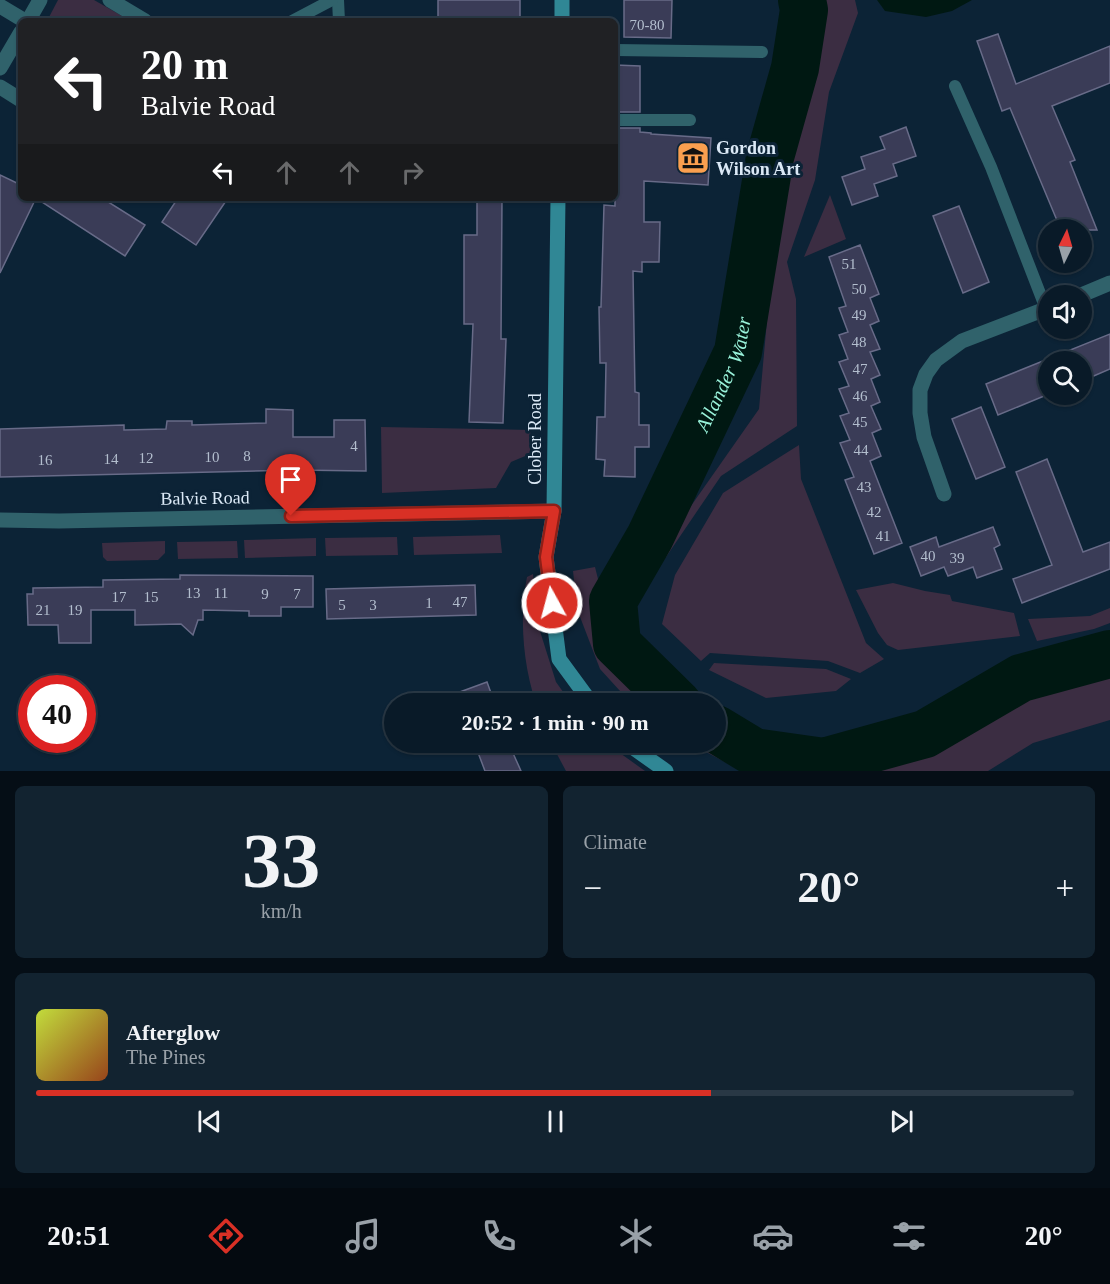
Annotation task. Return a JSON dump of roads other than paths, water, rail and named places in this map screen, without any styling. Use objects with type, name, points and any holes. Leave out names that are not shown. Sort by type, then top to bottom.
[{"type":"street","points":[[29,18],[40,0]]},
{"type":"street","points":[[110,0],[140,18]]},
{"type":"street","points":[[562,0],[562,18]]},
{"type":"street","points":[[0,6],[22,18]]},
{"type":"street","points":[[0,68],[18,37]]},
{"type":"street","points":[[0,87],[18,98]]},
{"type":"street","name":"Clober Road","points":[[558,201],[554,511],[546,557],[559,659],[584,693]]},
{"type":"street","points":[[1092,291],[1110,284]]},
{"type":"street","points":[[944,494],[922,429],[920,390],[926,374],[936,360],[962,341],[1038,312]]},
{"type":"street","name":"Balvie Road","points":[[0,520],[554,511]]},
{"type":"street","points":[[641,753],[666,771]]},
{"type":"lane","points":[[298,18],[332,0]]},
{"type":"lane","points":[[338,0],[339,18]]},
{"type":"lane","points":[[618,50],[762,52]]},
{"type":"lane","points":[[955,86],[991,167],[1038,286]]},
{"type":"lane","points":[[618,120],[690,120]]},
{"type":"waterway","name":"Allander Water","points":[[667,693],[617,644],[613,601],[650,537],[738,352],[770,157],[795,68],[804,10],[802,0]]},
{"type":"waterway","name":"Allander Water","points":[[726,735],[754,752],[824,762],[925,734],[1021,678],[1110,654]]},
{"type":"place","name":"Gordon Wilson Art","points":[[693,158]]}]
